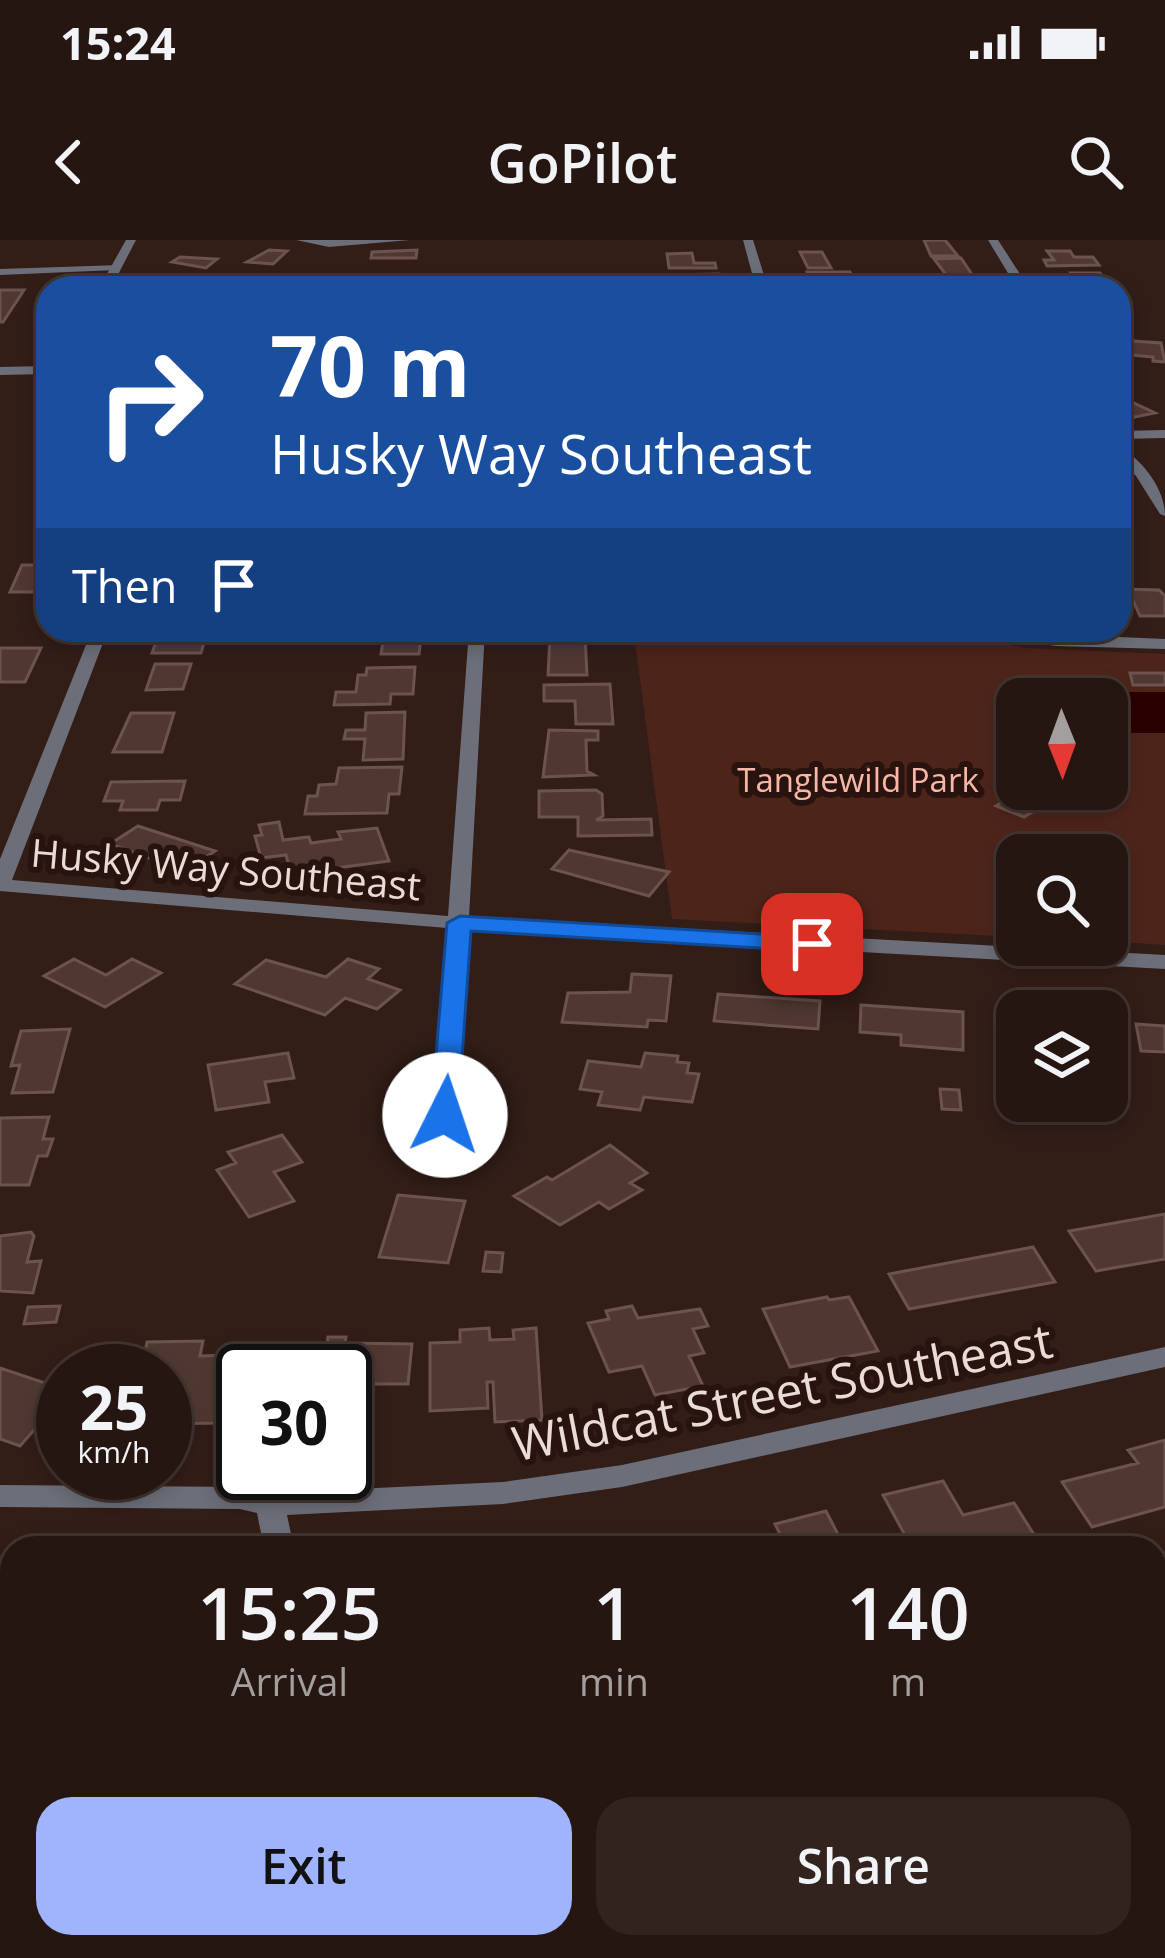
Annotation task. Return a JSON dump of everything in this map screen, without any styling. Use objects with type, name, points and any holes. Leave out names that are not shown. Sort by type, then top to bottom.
[{"type":"street","points":[[111,276],[131,240]]},
{"type":"street","points":[[748,240],[758,276]]},
{"type":"street","points":[[993,240],[1016,276]]},
{"type":"street","points":[[0,370],[36,370]]},
{"type":"street","points":[[1131,435],[1165,434]]},
{"type":"street","points":[[1131,463],[1165,511]]},
{"type":"street","points":[[0,885],[95,642]]},
{"type":"street","points":[[445,1115],[476,642]]},
{"type":"street","points":[[1093,642],[1165,644]]},
{"type":"street","name":"Husky Way Southeast","points":[[0,885],[460,923],[1165,962]]},
{"type":"street","name":"Wildcat Street Southeast","points":[[0,1496],[208,1497],[270,1504],[503,1493],[622,1476],[980,1402],[1165,1357]]},
{"type":"street","points":[[270,1504],[277,1536]]},
{"type":"lane","points":[[301,240],[329,244],[404,240]]},
{"type":"lane","points":[[0,272],[116,267]]},
{"type":"green space","name":"Tanglewild Park","points":[[635,642],[991,642],[1165,654],[1165,945],[1128,942],[1128,834],[996,834],[996,936],[672,919]]},
{"type":"shaded area","points":[[1128,692],[1165,692],[1165,733],[1130,733]]},
{"type":"building","points":[[924,240],[945,240],[958,256],[931,256]]},
{"type":"building","points":[[269,250],[287,251],[273,264],[247,262]]},
{"type":"building","points":[[417,250],[416,258],[371,258],[372,252]]},
{"type":"building","points":[[1047,251],[1093,257],[1099,265],[1047,266],[1044,260],[1054,260]]},
{"type":"building","points":[[800,252],[822,252],[831,268],[808,268]]},
{"type":"building","points":[[692,253],[694,263],[715,263],[716,268],[669,268],[667,254]]},
{"type":"building","points":[[180,257],[217,259],[206,268],[172,262]]},
{"type":"building","points":[[961,258],[973,276],[947,276],[934,259]]},
{"type":"building","points":[[807,272],[850,272],[852,276],[808,276]]},
{"type":"building","points":[[0,290],[24,290],[3,322],[0,322]]},
{"type":"building","points":[[1131,341],[1161,343],[1165,362],[1153,361],[1153,357],[1131,355]]},
{"type":"building","points":[[1131,402],[1155,413],[1131,418]]},
{"type":"building","points":[[22,565],[36,565],[36,592],[10,592]]},
{"type":"building","points":[[1131,589],[1159,590],[1165,596],[1165,616],[1140,616]]},
{"type":"building","points":[[156,642],[204,642],[201,653],[152,653]]},
{"type":"building","points":[[383,642],[420,642],[419,654],[381,654]]},
{"type":"building","points":[[550,642],[585,642],[587,675],[548,675]]},
{"type":"building","points":[[0,648],[41,648],[25,682],[0,682]]},
{"type":"building","points":[[155,664],[191,664],[183,689],[146,690]]},
{"type":"building","points":[[415,667],[413,694],[391,694],[390,704],[334,705],[336,692],[356,692],[358,675],[366,675],[367,668]]},
{"type":"building","points":[[1130,673],[1165,673],[1165,685],[1133,685]]},
{"type":"building","points":[[610,684],[613,724],[576,724],[575,701],[544,701],[544,685]]},
{"type":"building","points":[[405,712],[403,759],[363,760],[365,739],[344,739],[346,730],[365,730],[366,713]]},
{"type":"building","points":[[131,713],[174,713],[162,752],[113,752]]},
{"type":"building","points":[[549,730],[598,731],[598,740],[586,740],[587,771],[594,775],[543,777]]},
{"type":"building","points":[[402,767],[399,794],[389,794],[387,813],[305,814],[308,796],[317,796],[319,785],[336,784],[339,768]]},
{"type":"building","points":[[185,781],[180,800],[160,800],[157,810],[120,810],[123,801],[104,801],[111,782]]},
{"type":"building","points":[[596,790],[602,794],[603,816],[596,820],[651,819],[652,835],[578,836],[578,817],[539,817],[539,791]]},
{"type":"building","points":[[1006,810],[1036,810],[1024,817]]},
{"type":"building","points":[[279,822],[283,840],[309,837],[311,843],[341,839],[338,832],[377,828],[389,861],[291,874],[286,855],[261,858],[255,836],[262,835],[259,825]]},
{"type":"building","points":[[138,826],[215,851],[185,871],[110,844]]},
{"type":"building","points":[[569,850],[669,872],[649,896],[552,869]]},
{"type":"building","points":[[74,959],[106,975],[132,959],[161,973],[105,1007],[44,976]]},
{"type":"building","points":[[348,959],[379,969],[368,979],[400,990],[377,1009],[345,998],[325,1015],[235,984],[266,960],[326,977]]},
{"type":"building","points":[[632,974],[671,976],[666,1021],[648,1020],[647,1027],[562,1022],[568,993],[630,992]]},
{"type":"building","points":[[718,994],[820,1001],[818,1029],[714,1021]]},
{"type":"building","points":[[861,1005],[963,1012],[963,1050],[901,1045],[901,1035],[860,1032]]},
{"type":"building","points":[[1136,1024],[1165,1026],[1165,1052],[1141,1051]]},
{"type":"building","points":[[70,1029],[53,1092],[12,1093],[20,1065],[11,1066],[21,1031]]},
{"type":"building","points":[[288,1053],[294,1078],[265,1082],[269,1102],[216,1110],[208,1065]]},
{"type":"building","points":[[645,1053],[678,1056],[677,1062],[689,1063],[687,1073],[699,1074],[692,1102],[644,1097],[640,1110],[598,1105],[602,1092],[580,1089],[588,1061],[641,1067]]},
{"type":"building","points":[[940,1089],[959,1090],[961,1110],[942,1109]]},
{"type":"building","points":[[49,1117],[43,1139],[53,1139],[47,1156],[38,1156],[29,1185],[0,1185],[0,1118]]},
{"type":"building","points":[[282,1135],[302,1162],[274,1172],[294,1201],[249,1217],[217,1170],[236,1163],[228,1152]]},
{"type":"building","points":[[610,1145],[647,1173],[630,1183],[642,1190],[609,1209],[599,1202],[560,1225],[514,1196],[547,1177],[552,1180]]},
{"type":"building","points":[[398,1195],[465,1201],[448,1263],[379,1257]]},
{"type":"building","points":[[1165,1214],[1165,1259],[1096,1271],[1069,1231]]},
{"type":"building","points":[[31,1232],[27,1262],[41,1261],[33,1293],[0,1291],[0,1236]]},
{"type":"building","points":[[1033,1247],[1055,1282],[909,1309],[889,1274]]},
{"type":"building","points":[[486,1252],[503,1253],[501,1272],[483,1271]]},
{"type":"building","points":[[849,1297],[878,1351],[790,1367],[763,1309]]},
{"type":"building","points":[[60,1306],[56,1322],[24,1324],[28,1307]]},
{"type":"building","points":[[632,1306],[638,1318],[700,1309],[708,1326],[693,1329],[704,1353],[689,1356],[703,1386],[655,1395],[642,1366],[609,1372],[588,1323],[609,1319],[606,1311]]},
{"type":"building","points":[[489,1328],[490,1340],[514,1339],[513,1330],[536,1328],[542,1420],[495,1422],[493,1382],[487,1382],[488,1408],[430,1411],[430,1343],[460,1342],[460,1330]]},
{"type":"building","points":[[328,1337],[346,1337],[345,1343],[412,1344],[408,1384],[372,1384],[372,1344],[327,1344]]},
{"type":"building","points":[[203,1341],[200,1356],[216,1355],[216,1423],[192,1424],[192,1344],[147,1342]]},
{"type":"building","points":[[0,1368],[36,1380],[36,1428],[20,1446],[0,1439]]},
{"type":"building","points":[[1165,1440],[1165,1507],[1092,1527],[1062,1482],[1138,1463],[1128,1450]]},
{"type":"building","points":[[943,1481],[963,1515],[1014,1503],[1035,1536],[905,1536],[883,1495]]},
{"type":"building","points":[[826,1511],[839,1536],[781,1536],[775,1524]]},
{"type":"route","points":[[445,1115],[460,923],[812,944]]}]
